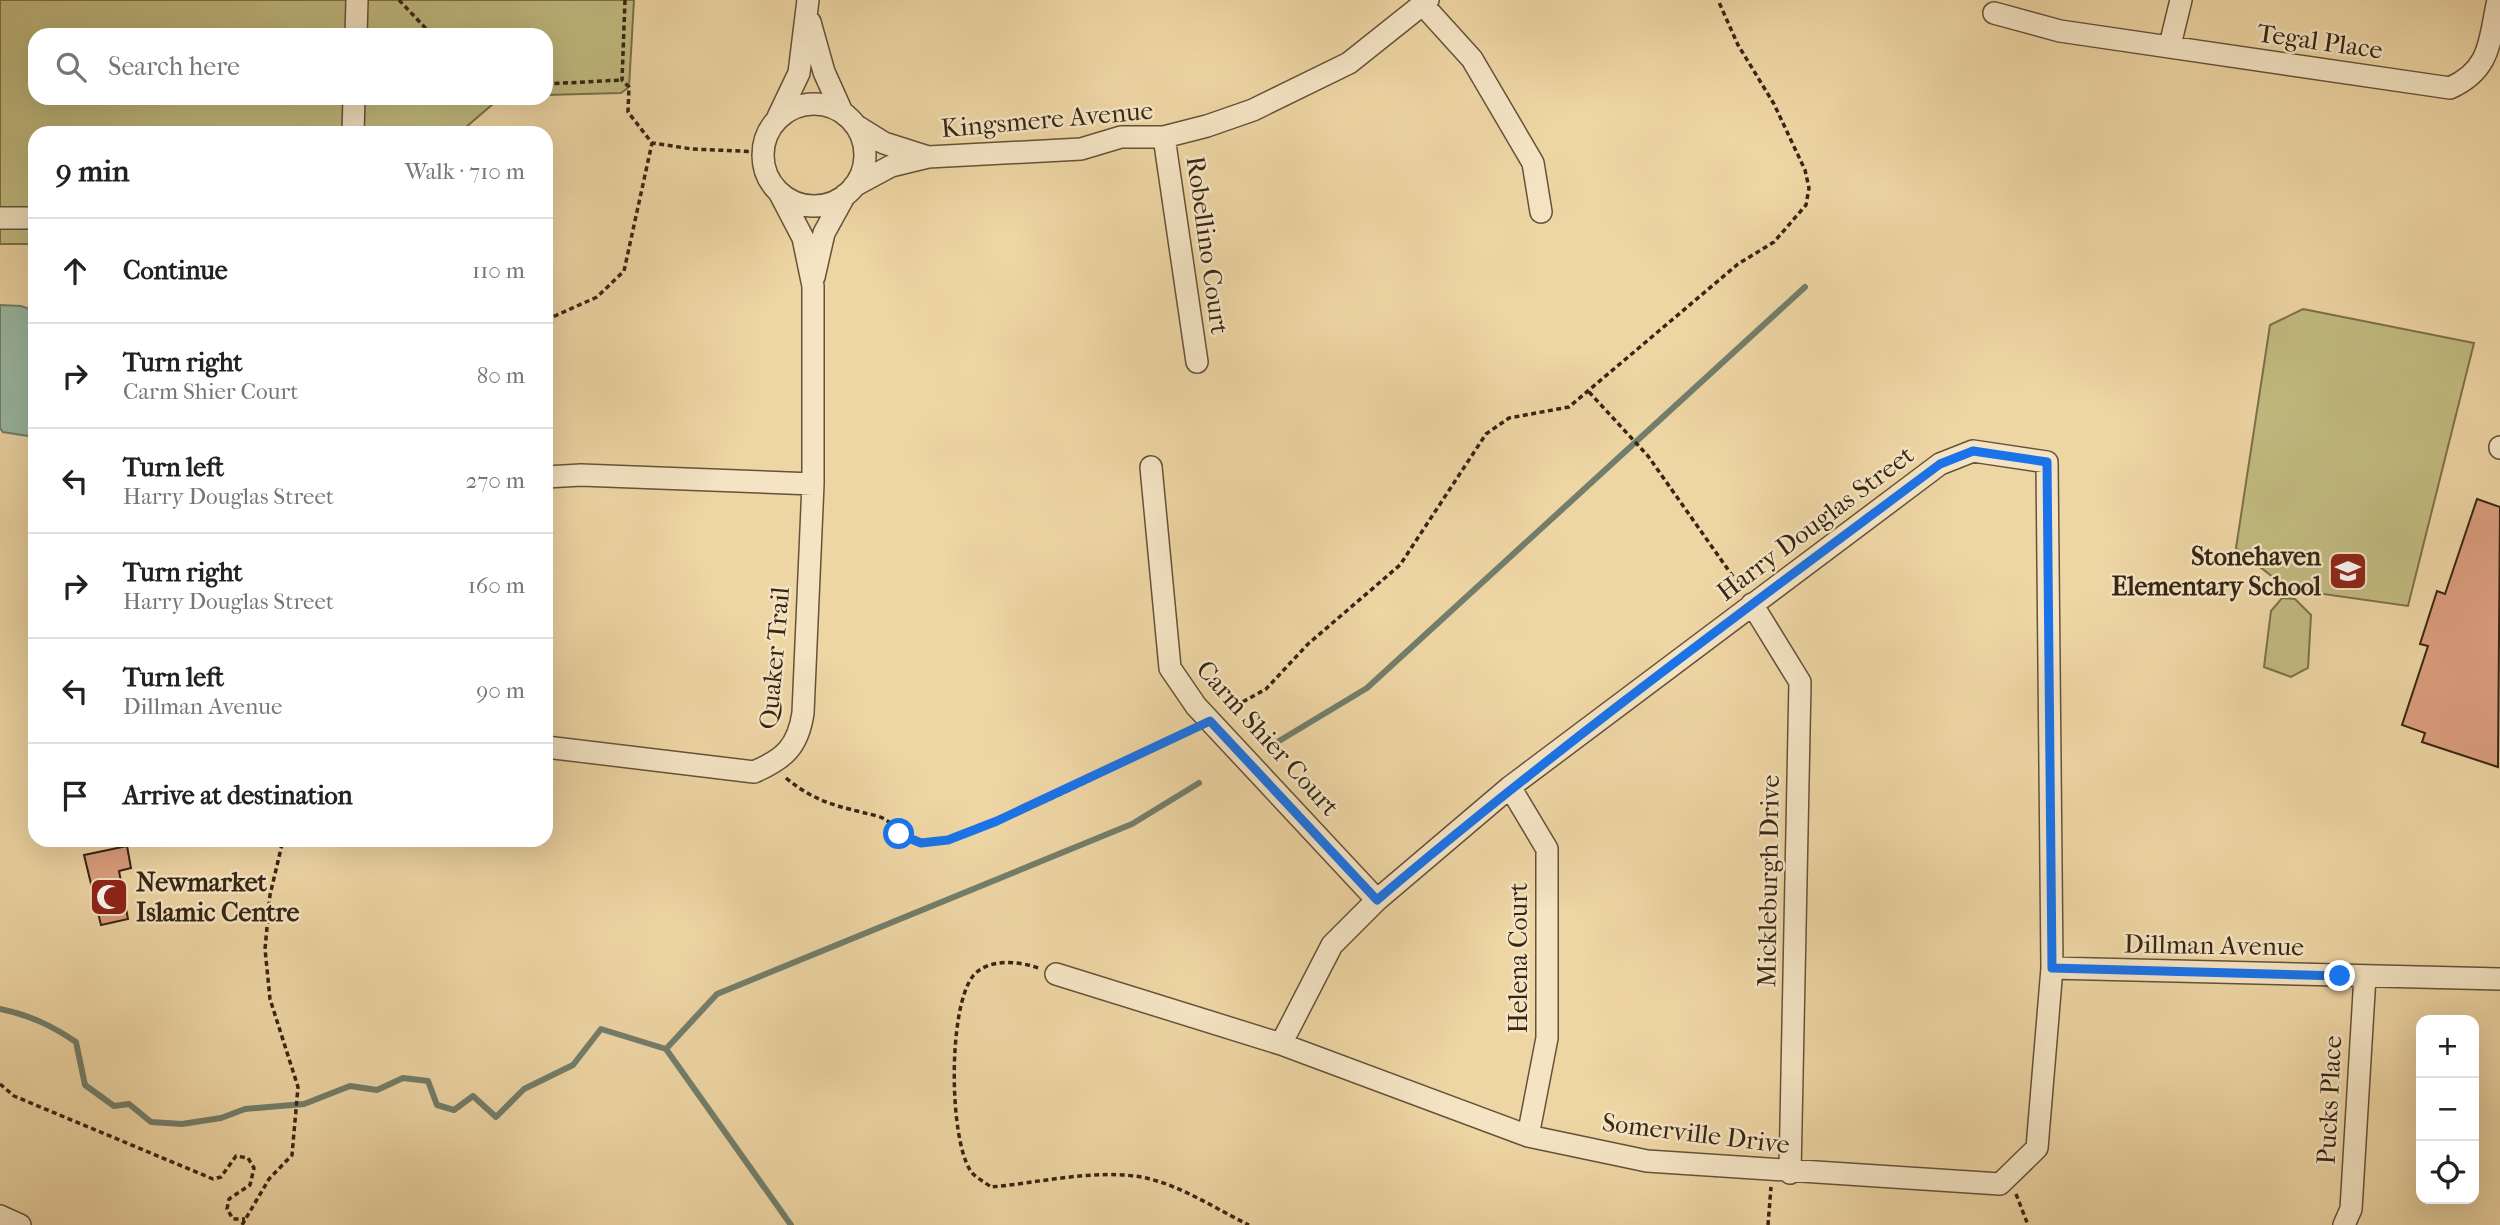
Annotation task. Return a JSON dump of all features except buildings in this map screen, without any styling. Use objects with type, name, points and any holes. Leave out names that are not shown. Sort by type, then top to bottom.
[{"type":"street","points":[[356,28],[357,0]]},
{"type":"street","points":[[2170,45],[2181,0]]},
{"type":"street","name":"Tegal Place","points":[[1994,13],[2060,31],[2450,88],[2466,80],[2481,66],[2498,0]]},
{"type":"street","points":[[1426,2],[1472,59],[1533,163],[1541,212]]},
{"type":"street","name":"Kingsmere Avenue","points":[[850,190],[891,166],[928,157],[1081,149],[1121,137],[1164,137],[1208,126],[1253,110],[1349,63],[1426,2]]},
{"type":"street","points":[[808,7],[824,72],[865,153],[861,175],[850,190],[828,204],[810,206],[791,201],[780,194],[766,173],[762,152],[769,130],[799,73],[808,7]]},
{"type":"street","points":[[777,119],[793,108],[811,104],[830,106],[849,119]]},
{"type":"street","points":[[353,126],[354,105]]},
{"type":"street","name":"Kingsmere Avenue","points":[[849,119],[884,143],[928,157]]},
{"type":"street","name":"Robellino Court","points":[[1164,137],[1197,362]]},
{"type":"street","name":"Quaker Trail","points":[[813,286],[824,233],[850,190]]},
{"type":"street","name":"Quaker Trail","points":[[553,748],[754,772],[771,765],[797,743],[801,731],[813,484],[813,286],[803,237],[780,194]]},
{"type":"street","points":[[0,218],[28,218]]},
{"type":"street","name":"Harry Douglas Street","points":[[1281,1044],[1332,945],[1377,900],[1510,787],[1752,604],[1940,464],[1973,451],[2047,462],[2052,968]]},
{"type":"street","name":"Carm Shier Court","points":[[1151,467],[1170,668],[1210,721],[1377,900]]},
{"type":"street","points":[[553,477],[581,475],[813,484]]},
{"type":"street","name":"Mickleburgh Drive","points":[[1752,604],[1800,682],[1781,1172]]},
{"type":"street","name":"Helena Court","points":[[1510,787],[1546,849],[1547,1038],[1528,1136]]},
{"type":"street","points":[[2008,1176],[2037,1148],[2052,968]]},
{"type":"street","name":"Dillman Avenue","points":[[2052,968],[2500,979]]},
{"type":"street","name":"Somerville Drive","points":[[1056,974],[1281,1044],[1528,1136],[1647,1161],[1781,1172],[2000,1184],[2008,1176]]},
{"type":"street","name":"Pucks Place","points":[[2344,1225],[2351,1209],[2365,976]]},
{"type":"street","points":[[0,1216],[20,1225]]},
{"type":"path","points":[[399,0],[425,28]]},
{"type":"path","points":[[625,0],[622,80],[629,88],[628,112],[652,143],[692,149],[762,152]]},
{"type":"path","points":[[771,765],[809,797],[882,817],[899,834],[921,843],[948,840],[997,821],[1210,721],[1266,689],[1308,643],[1400,565],[1486,434],[1509,418],[1569,407],[1738,264],[1773,242],[1806,205],[1809,188],[1805,170],[1774,104],[1738,45],[1718,0]]},
{"type":"path","points":[[553,84],[622,80]]},
{"type":"path","points":[[553,317],[597,297],[624,271],[652,143]]},
{"type":"path","points":[[1589,392],[1648,456],[1752,604]]},
{"type":"path","points":[[242,1225],[269,1179],[292,1155],[297,1090],[270,999],[265,949],[270,895],[282,847]]},
{"type":"path","points":[[1056,974],[1023,962],[988,965],[973,976],[961,1006],[956,1044],[957,1130],[970,1171],[991,1187],[1089,1177],[1140,1177],[1175,1187],[1249,1225]]},
{"type":"path","points":[[0,1084],[15,1096],[213,1179],[221,1177],[236,1156],[248,1158],[254,1168],[250,1185],[229,1199],[227,1209],[233,1219],[245,1219]]},
{"type":"path","points":[[1768,1225],[1781,1172]]},
{"type":"path","points":[[2008,1176],[2028,1225]]},
{"type":"shaded area","points":[[0,0],[634,0],[629,87],[621,93],[553,95],[553,28],[28,28],[28,105],[492,105],[467,126],[28,126],[28,244],[0,244]]},
{"type":"shaded area","points":[[0,305],[21,306],[28,308],[28,436],[3,432],[0,428]]},
{"type":"shaded area","points":[[2303,309],[2474,343],[2408,606],[2288,589],[2236,548],[2270,325]]},
{"type":"shaded area","points":[[2282,598],[2295,599],[2311,615],[2308,668],[2291,677],[2264,667],[2271,611]]},
{"type":"waterway","points":[[1279,741],[1367,688],[1805,287]]},
{"type":"waterway","points":[[666,1049],[717,994],[1132,824],[1199,783]]},
{"type":"waterway","points":[[0,1009],[40,1021],[76,1042],[85,1085],[114,1106],[129,1104],[151,1122],[182,1124],[221,1118],[245,1109],[304,1104],[350,1086],[377,1090],[403,1078],[428,1081],[437,1105],[454,1110],[473,1096],[496,1117],[524,1089],[573,1065],[601,1029],[666,1049],[791,1225]]},
{"type":"place","name":"Stonehaven Elementary School","points":[[2348,571]]},
{"type":"place","name":"Newmarket Islamic Centre","points":[[109,897]]},
{"type":"route","points":[[899,834],[921,843],[948,840],[997,821],[1210,721],[1377,900],[1510,787],[1752,604],[1940,464],[1973,451],[2047,462],[2052,968],[2340,976]]}]
